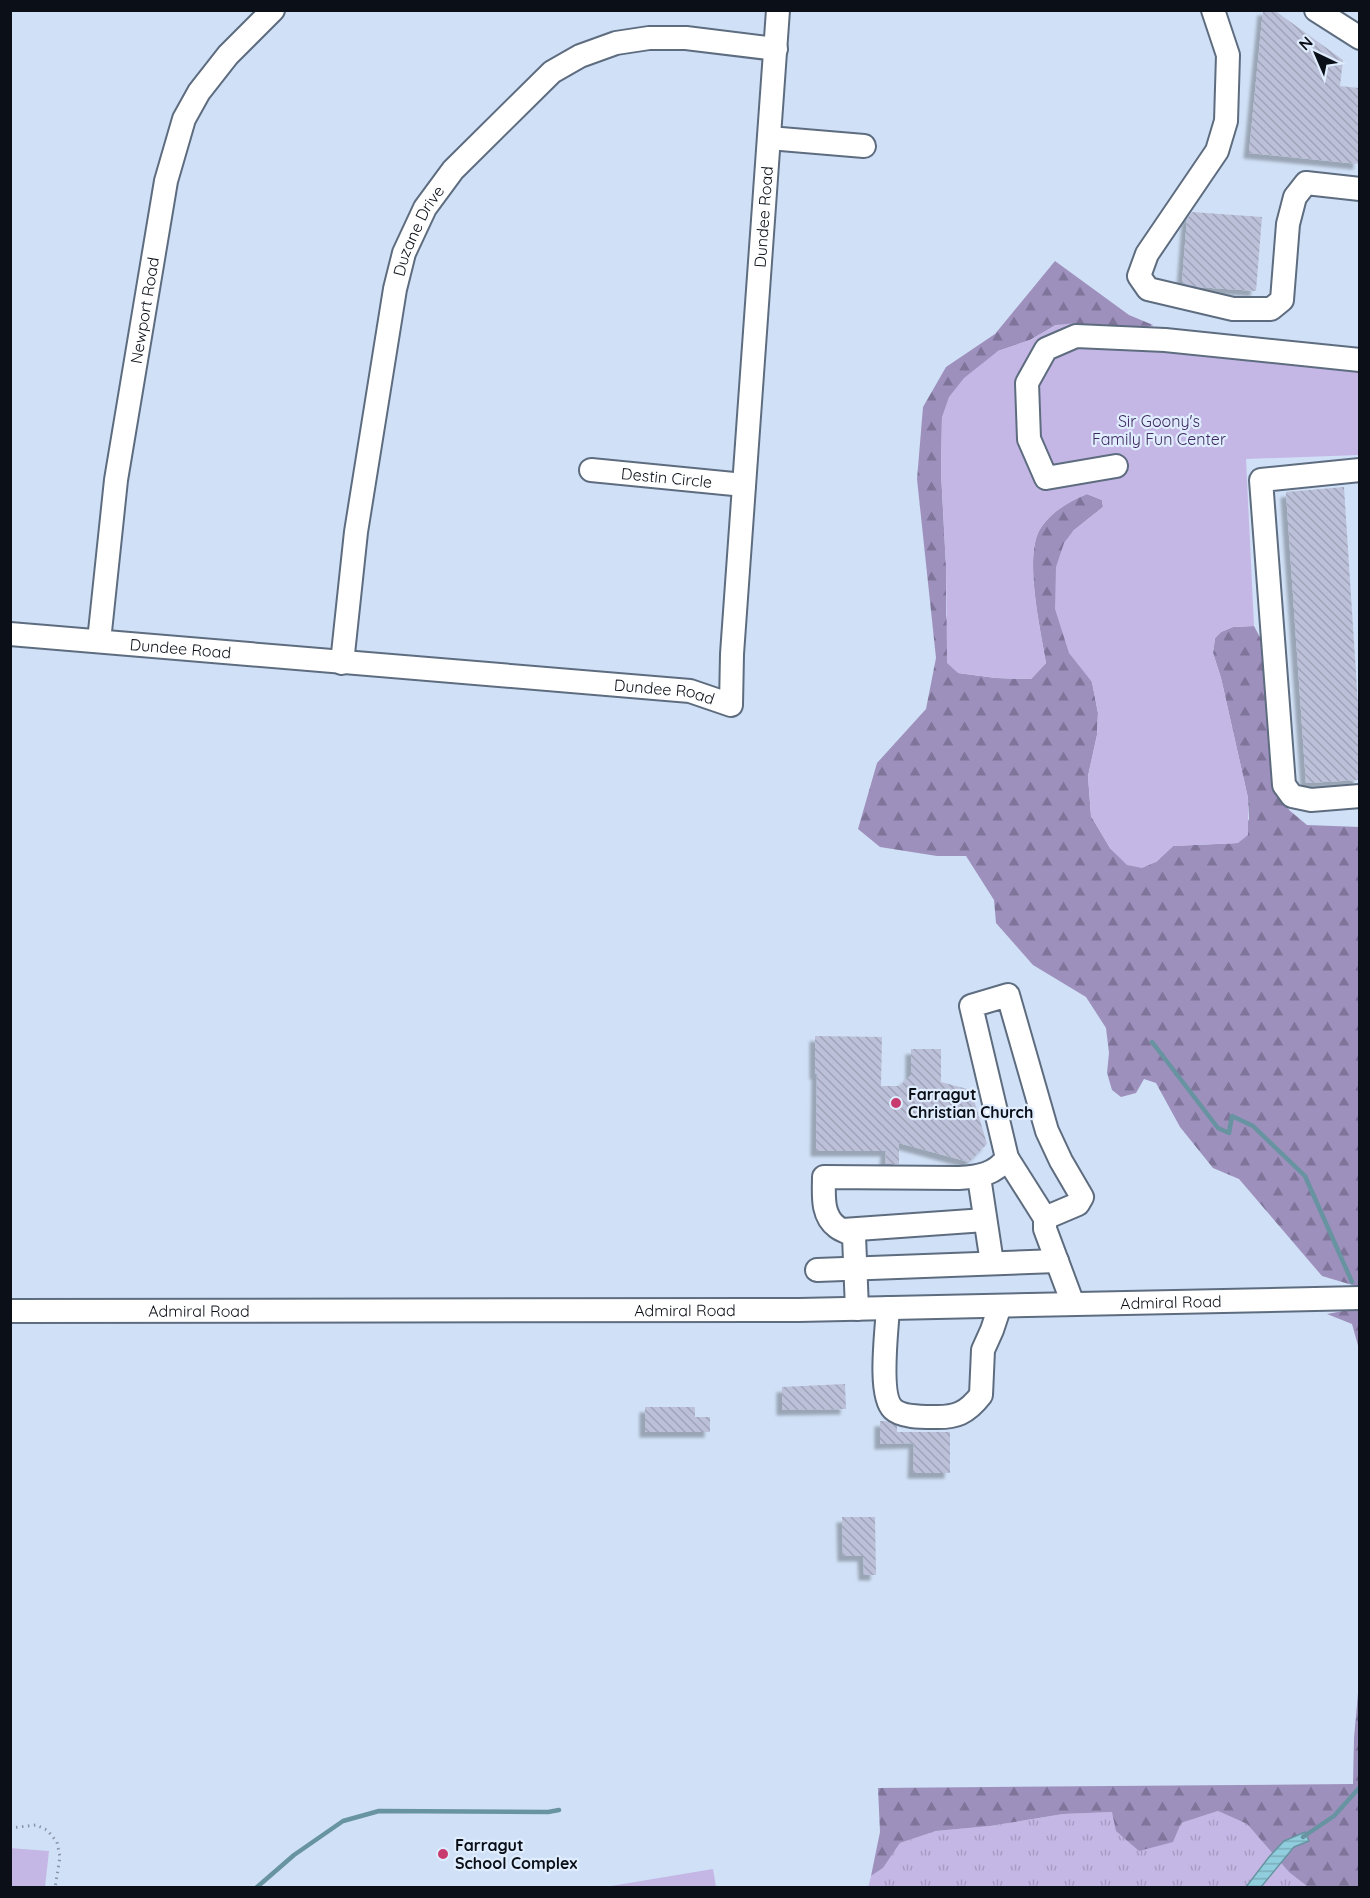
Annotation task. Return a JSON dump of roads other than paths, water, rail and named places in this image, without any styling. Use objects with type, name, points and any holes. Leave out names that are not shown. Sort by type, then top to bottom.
[{"type":"street","name":"Newport Road","points":[[99,641],[116,480],[166,181],[184,120],[199,92],[228,55],[273,10]]},
{"type":"street","name":"Dundee Road","points":[[10,634],[690,691],[731,705],[732,654],[778,10]]},
{"type":"street","points":[[1213,10],[1228,55],[1226,121],[1217,151],[1147,254],[1139,276],[1148,289],[1233,309],[1271,309],[1282,300],[1288,224],[1294,197],[1306,183],[1359,189]]},
{"type":"street","points":[[1331,14],[1359,38]]},
{"type":"street","name":"Duzane Drive","points":[[342,663],[356,532],[394,289],[404,253],[425,208],[453,170],[552,72],[580,56],[616,43],[649,38],[686,38],[776,49]]},
{"type":"street","points":[[769,138],[864,146]]},
{"type":"street","points":[[1116,466],[1046,478],[1029,439],[1027,383],[1046,349],[1076,336],[1166,340],[1359,360]]},
{"type":"street","name":"Destin Circle","points":[[591,470],[744,485]]},
{"type":"street","points":[[1359,470],[1261,480],[1284,785],[1292,796],[1311,800],[1359,796]]},
{"type":"street","points":[[1045,1218],[1078,1204],[1082,1197],[1047,1131],[1008,995],[971,1006],[1008,1158],[1045,1218],[1045,1229],[1073,1304]]},
{"type":"street","points":[[857,1309],[854,1236],[837,1227],[828,1216],[823,1204],[824,1177],[979,1177],[999,1168],[1008,1158]]},
{"type":"street","points":[[979,1177],[992,1263]]},
{"type":"street","points":[[843,1230],[985,1220]]},
{"type":"street","points":[[817,1270],[1057,1260]]},
{"type":"street","name":"Admiral Road","points":[[10,1311],[857,1309],[1359,1298]]},
{"type":"street","points":[[888,1308],[884,1362],[886,1394],[890,1406],[894,1411],[904,1414],[932,1418],[962,1414],[981,1395],[983,1350],[999,1306]]},
{"type":"water","points":[[1305,1832],[1309,1841],[1294,1847],[1261,1887],[1246,1887],[1284,1841]]},
{"type":"waterway","points":[[1152,1042],[1218,1128],[1229,1133],[1232,1116],[1253,1126],[1305,1176],[1352,1282]]},
{"type":"waterway","points":[[1303,1837],[1334,1816],[1360,1787]]},
{"type":"waterway","points":[[256,1888],[294,1855],[343,1821],[379,1811],[548,1812],[559,1810]]},
{"type":"place","name":"Farragut Christian Church","points":[[896,1103]]},
{"type":"place","name":"Farragut School Complex","points":[[443,1854]]},
{"type":"park label","name":"Sir Goony's Family Fun Center","points":[[1159,430]]}]
